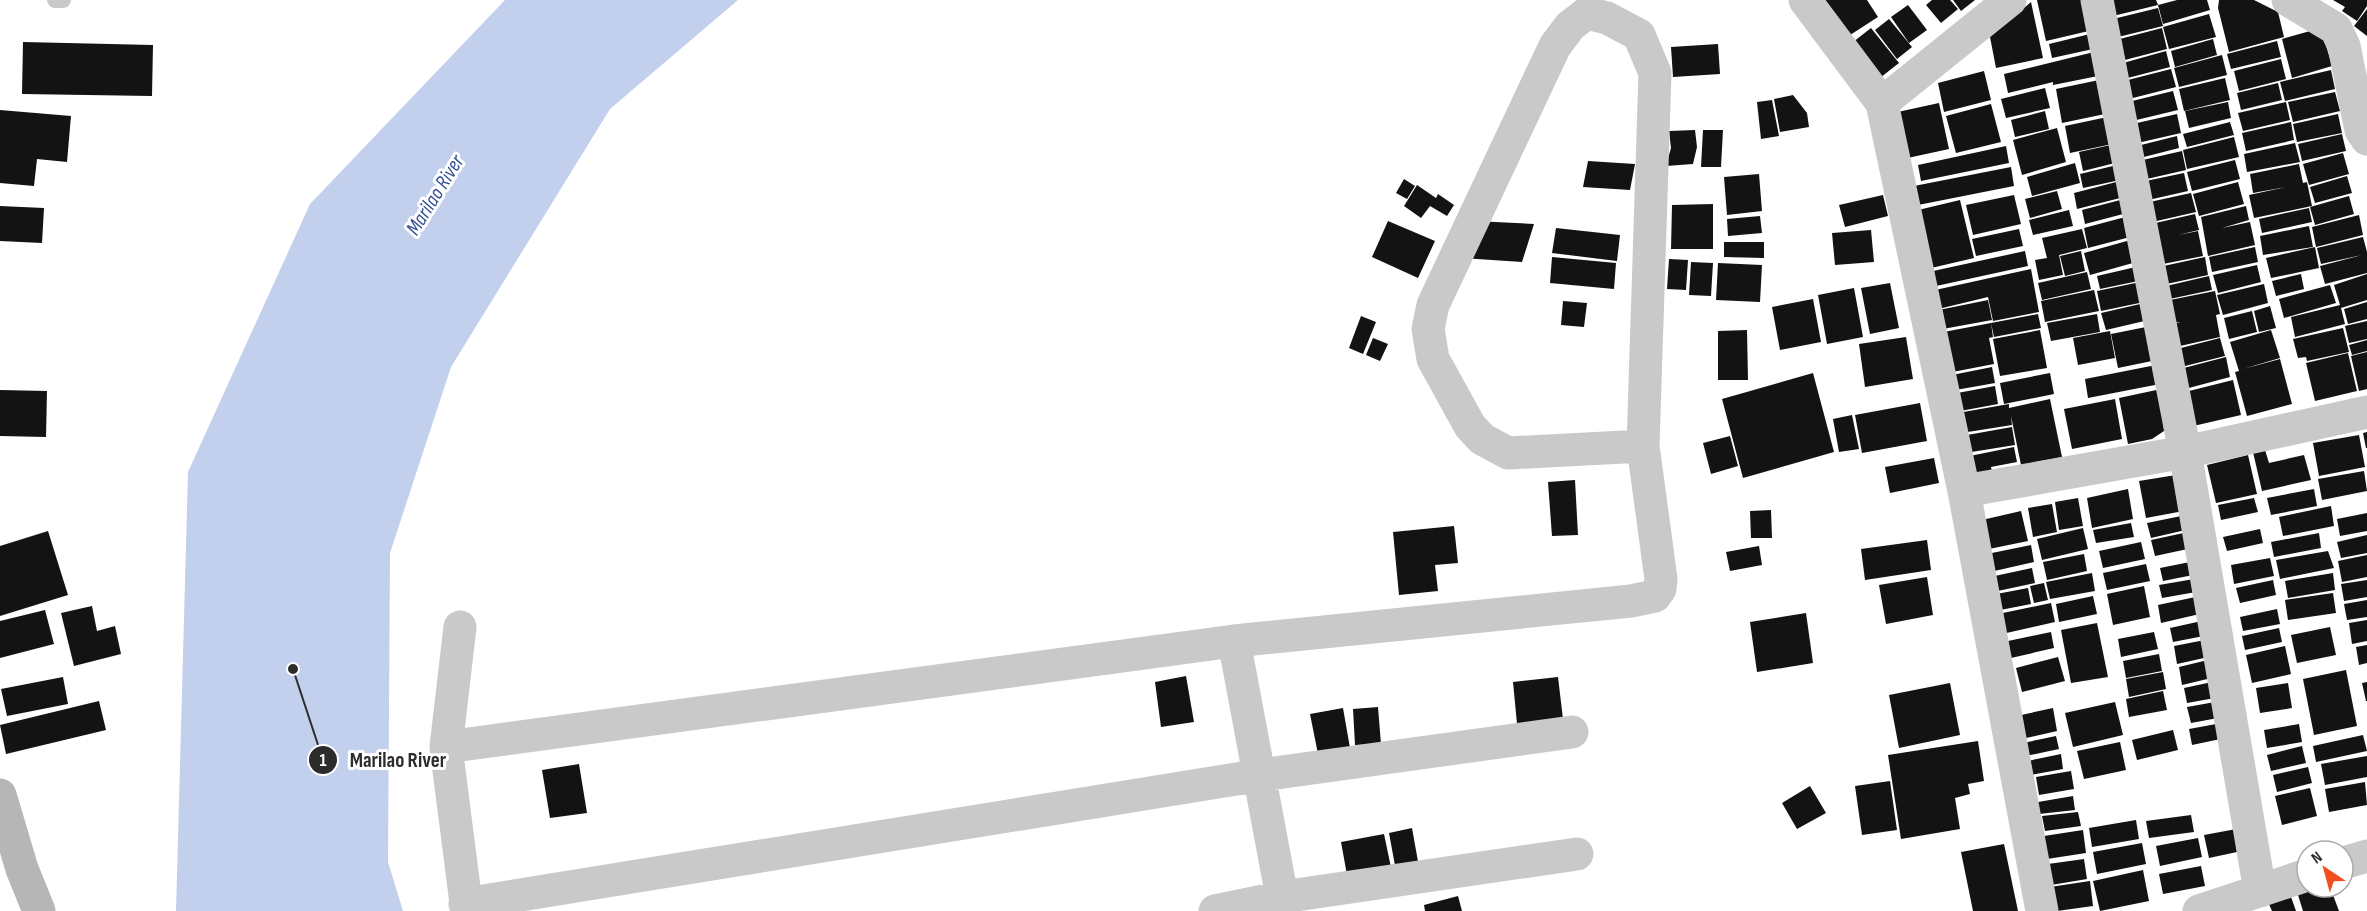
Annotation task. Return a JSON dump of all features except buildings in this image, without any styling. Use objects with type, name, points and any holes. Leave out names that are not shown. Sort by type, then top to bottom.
[{"type":"main road","points":[[0,795],[22,868],[39,911]]},
{"type":"street","points":[[1805,0],[1882,103],[1964,491],[2042,911]]},
{"type":"street","points":[[1882,103],[2010,0]]},
{"type":"street","points":[[2097,0],[2185,452],[2260,891]]},
{"type":"street","points":[[2288,0],[2336,29],[2343,46],[2361,130],[2367,139]]},
{"type":"street","points":[[446,747],[1234,641],[1631,601],[1655,596],[1660,590],[1661,579],[1643,446],[1655,73],[1639,35],[1607,18],[1587,13],[1570,26],[1555,46],[1433,305],[1428,329],[1433,359],[1470,426],[1482,439],[1491,444],[1508,453],[1643,446]]},
{"type":"street","points":[[1964,491],[2185,452],[2367,412]]},
{"type":"street","points":[[460,627],[446,747],[466,907],[1260,775],[1572,732]]},
{"type":"street","points":[[1234,641],[1282,897]]},
{"type":"street","points":[[1215,911],[1282,897],[1576,854]]},
{"type":"street","points":[[2199,911],[2295,879]]},
{"type":"lane","points":[[55,0],[63,0]]},
{"type":"water","points":[[505,0],[738,0],[610,109],[451,367],[390,553],[388,862],[403,911],[176,911],[188,472],[310,204]]},
{"type":"place","name":"Marilao River","points":[[293,669]]}]
